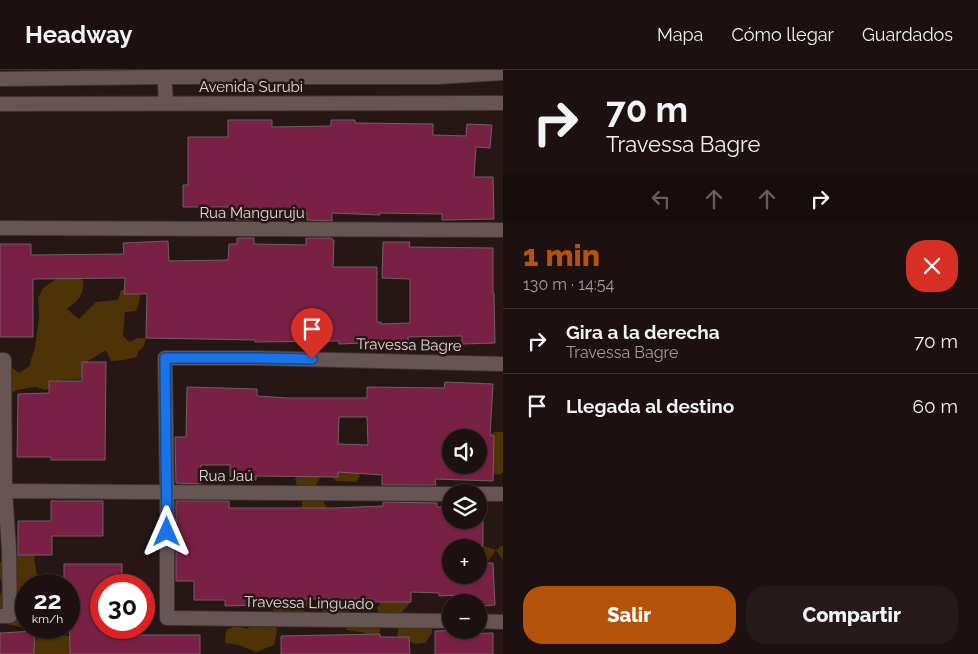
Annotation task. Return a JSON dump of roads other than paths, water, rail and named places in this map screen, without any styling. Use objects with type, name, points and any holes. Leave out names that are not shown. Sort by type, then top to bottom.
[{"type":"street","name":"Avenida Surubi","points":[[0,79],[164,73],[503,73]]},
{"type":"street","points":[[164,73],[166,104]]},
{"type":"street","name":"Avenida Surubi","points":[[0,104],[503,103]]},
{"type":"street","name":"Rua Manguruju","points":[[0,228],[503,230]]},
{"type":"street","name":"Travessa Bagre","points":[[167,492],[165,358],[254,358],[503,364]]},
{"type":"street","points":[[2,360],[2,491],[9,549],[5,616]]},
{"type":"street","name":"Rua Jaú","points":[[2,491],[442,494]]},
{"type":"street","name":"Travessa Linguado","points":[[167,492],[167,618],[442,621]]},
{"type":"street","points":[[487,494],[503,494]]},
{"type":"street","points":[[487,621],[503,622]]}]
